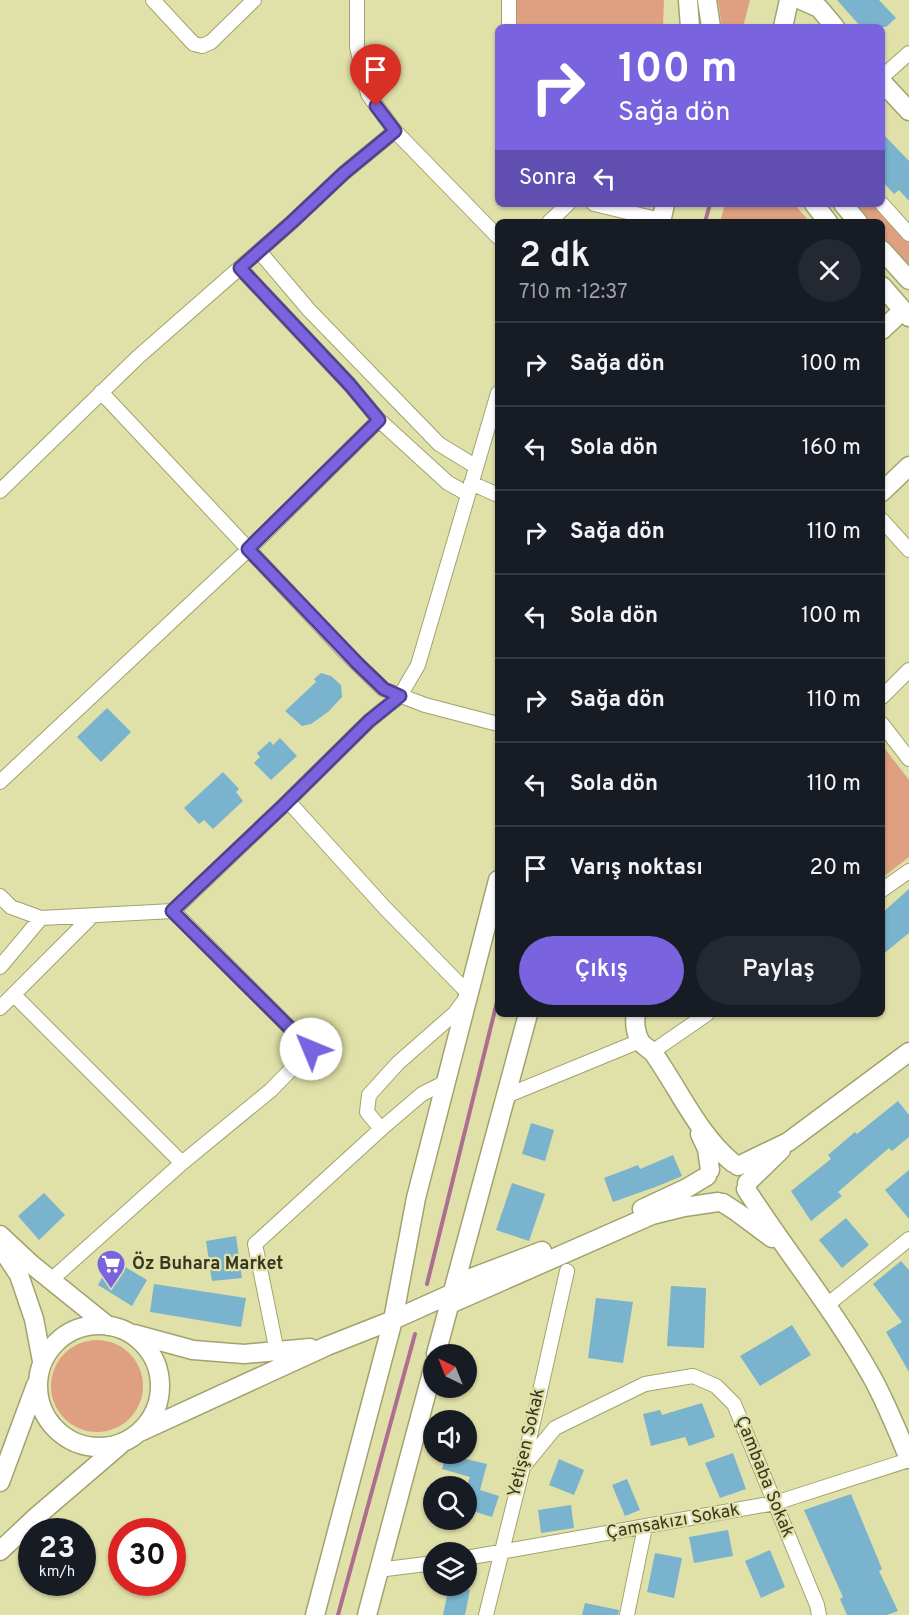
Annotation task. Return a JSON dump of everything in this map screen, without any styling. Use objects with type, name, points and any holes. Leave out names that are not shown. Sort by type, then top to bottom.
[{"type":"street","points":[[153,0],[189,40],[202,46],[211,42],[254,0]]},
{"type":"street","points":[[357,0],[357,47],[368,94],[395,131],[495,234]]},
{"type":"street","points":[[508,24],[509,0]]},
{"type":"street","points":[[688,0],[690,24]]},
{"type":"street","points":[[707,0],[711,24]]},
{"type":"street","points":[[784,24],[789,0]]},
{"type":"street","points":[[801,0],[819,8],[832,24]]},
{"type":"street","points":[[885,74],[909,53]]},
{"type":"street","points":[[885,85],[909,111]]},
{"type":"street","points":[[0,491],[138,357],[344,173],[395,131]]},
{"type":"street","points":[[552,219],[565,207]]},
{"type":"street","points":[[613,207],[662,215]]},
{"type":"street","points":[[816,207],[826,219]]},
{"type":"street","points":[[846,207],[856,219]]},
{"type":"street","points":[[885,207],[909,234]]},
{"type":"street","points":[[259,251],[309,309],[438,444],[476,466]]},
{"type":"street","points":[[885,253],[909,280]]},
{"type":"street","points":[[240,268],[350,385],[379,420],[448,483],[495,494]]},
{"type":"street","points":[[885,290],[906,314],[885,328]]},
{"type":"street","points":[[101,392],[345,652],[384,689],[425,705],[495,723]]},
{"type":"street","points":[[0,896],[10,907],[41,918],[172,911],[369,721],[400,696],[418,665],[495,403]]},
{"type":"street","points":[[0,782],[248,549],[379,420]]},
{"type":"street","points":[[885,489],[909,466]]},
{"type":"street","points":[[885,523],[909,550]]},
{"type":"street","points":[[885,694],[909,670]]},
{"type":"street","points":[[885,727],[909,759]]},
{"type":"street","points":[[288,801],[384,907],[469,994]]},
{"type":"street","points":[[885,888],[909,871]]},
{"type":"street","points":[[315,1615],[393,1320],[416,1198],[495,892]]},
{"type":"street","points":[[51,1280],[182,1163],[271,1090],[311,1049],[172,911]]},
{"type":"street","points":[[0,1008],[92,916]]},
{"type":"street","points":[[0,967],[41,918]]},
{"type":"street","points":[[381,1129],[367,1112],[369,1095],[398,1063],[456,1013],[469,994]]},
{"type":"street","points":[[14,995],[182,1163]]},
{"type":"street","points":[[439,1344],[527,1017]]},
{"type":"street","points":[[635,1017],[634,1022],[646,1047],[720,1152],[744,1173],[746,1186],[787,1250],[827,1305],[873,1379],[909,1459]]},
{"type":"street","points":[[506,1096],[646,1047],[701,1017]]},
{"type":"street","points":[[453,1294],[652,1215],[684,1207],[735,1201],[740,1198],[746,1186],[788,1142],[909,1052]]},
{"type":"street","points":[[277,1352],[255,1244],[381,1129],[423,1094],[446,1082]]},
{"type":"street","points":[[694,1118],[707,1149],[709,1173],[706,1186],[708,1191],[714,1199],[738,1212],[787,1250]]},
{"type":"street","points":[[0,1551],[124,1442],[140,1432],[327,1346],[393,1320],[612,1224],[687,1188],[721,1163],[736,1165],[788,1142]]},
{"type":"street","points":[[0,1235],[31,1264],[108,1326]]},
{"type":"street","points":[[827,1305],[909,1239]]},
{"type":"street","points":[[0,1246],[19,1275],[34,1319],[42,1361]]},
{"type":"street","name":"Yetişen Sokak","points":[[486,1615],[523,1467],[567,1270]]},
{"type":"street","points":[[0,1482],[37,1381],[42,1361],[54,1345],[69,1332],[88,1326],[108,1326],[193,1350],[244,1354],[327,1346]]},
{"type":"street","points":[[127,1332],[143,1344],[153,1357],[159,1372],[160,1388],[157,1405],[140,1432]]},
{"type":"street","name":"Çambaba Sokak","points":[[523,1467],[555,1428],[645,1384],[693,1376],[716,1386],[735,1404],[817,1605],[819,1615]]},
{"type":"street","points":[[37,1381],[39,1402],[47,1421],[62,1436],[81,1446],[102,1448],[124,1442]]},
{"type":"street","points":[[367,1615],[425,1398]]},
{"type":"street","name":"Çamsakızı Sokak","points":[[477,1556],[775,1503],[909,1459]]},
{"type":"street","points":[[627,1615],[645,1527]]},
{"type":"street","points":[[378,1570],[423,1564]]},
{"type":"shaded area","points":[[516,0],[664,0],[663,24],[517,24],[515,22]]},
{"type":"shaded area","points":[[718,0],[750,0],[744,24],[722,24]]},
{"type":"shaded area","points":[[724,207],[797,207],[807,219],[721,219]]},
{"type":"shaded area","points":[[857,207],[880,207],[909,239],[909,267],[885,239],[885,219],[867,219]]},
{"type":"shaded area","points":[[885,749],[909,780],[909,857],[885,876]]},
{"type":"shaded area","points":[[97,1340],[115,1343],[130,1353],[140,1368],[143,1386],[140,1404],[130,1419],[115,1429],[97,1432],[79,1429],[64,1419],[54,1404],[51,1386],[54,1368],[64,1353],[79,1343]]},
{"type":"building","points":[[837,0],[879,0],[896,18],[886,27],[885,24],[858,24]]},
{"type":"building","points":[[885,136],[909,161],[909,201],[899,190],[894,194],[885,184]]},
{"type":"building","points":[[321,673],[331,676],[341,685],[342,697],[328,712],[311,724],[302,726],[285,711],[316,682],[314,679]]},
{"type":"building","points":[[107,708],[131,732],[101,762],[77,737]]},
{"type":"building","points":[[280,738],[297,756],[271,780],[254,763],[260,757],[257,753],[270,741],[273,745]]},
{"type":"building","points":[[223,772],[239,789],[236,792],[243,801],[213,829],[204,820],[199,824],[184,808]]},
{"type":"building","points":[[909,889],[909,933],[885,953],[885,910]]},
{"type":"building","points":[[898,1101],[909,1115],[909,1137],[892,1151],[889,1148],[838,1192],[842,1196],[811,1221],[791,1191],[831,1159],[828,1155],[855,1132],[857,1134]]},
{"type":"building","points":[[531,1123],[554,1130],[545,1161],[522,1154]]},
{"type":"building","points":[[673,1155],[682,1176],[613,1202],[604,1178],[638,1165],[640,1169]]},
{"type":"building","points":[[909,1170],[909,1219],[885,1190]]},
{"type":"building","points":[[512,1183],[545,1194],[529,1241],[496,1230]]},
{"type":"building","points":[[44,1193],[65,1215],[39,1240],[18,1216]]},
{"type":"building","points":[[846,1218],[869,1245],[842,1268],[819,1240]]},
{"type":"building","points":[[236,1236],[242,1278],[212,1281],[206,1241]]},
{"type":"building","points":[[112,1259],[147,1280],[132,1306],[98,1285]]},
{"type":"building","points":[[901,1261],[909,1270],[909,1372],[886,1332],[902,1322],[873,1284]]},
{"type":"building","points":[[154,1284],[246,1298],[241,1327],[150,1312]]},
{"type":"building","points":[[671,1286],[706,1288],[704,1348],[667,1346]]},
{"type":"building","points":[[596,1298],[633,1302],[623,1363],[588,1358]]},
{"type":"building","points":[[792,1325],[811,1355],[760,1386],[740,1356]]},
{"type":"building","points":[[702,1403],[715,1437],[689,1446],[685,1437],[651,1446],[643,1414],[660,1410],[662,1415]]},
{"type":"building","points":[[733,1453],[746,1489],[720,1498],[705,1463]]},
{"type":"building","points":[[559,1459],[584,1470],[574,1495],[549,1485]]},
{"type":"building","points":[[477,1462],[487,1464],[480,1490],[499,1496],[492,1517],[477,1512],[477,1476],[466,1476],[442,1469],[443,1464],[477,1464]]},
{"type":"building","points":[[627,1479],[640,1510],[625,1516],[612,1485]]},
{"type":"building","points":[[851,1494],[882,1569],[879,1571],[898,1611],[887,1615],[847,1615],[840,1599],[843,1597],[804,1510]]},
{"type":"building","points":[[571,1505],[574,1528],[541,1533],[538,1510]]},
{"type":"building","points":[[728,1530],[733,1556],[694,1563],[689,1537]]},
{"type":"building","points":[[770,1550],[785,1587],[761,1598],[745,1561]]},
{"type":"building","points":[[655,1553],[682,1558],[674,1598],[647,1592]]},
{"type":"building","points":[[447,1596],[469,1596],[465,1615],[443,1615]]},
{"type":"building","points":[[585,1603],[619,1610],[618,1615],[582,1615]]},
{"type":"waterway","points":[[706,219],[709,207]]},
{"type":"waterway","points":[[427,1284],[495,1010]]},
{"type":"waterway","points":[[338,1615],[415,1334]]},
{"type":"place","name":"Öz Buhara Market","points":[[111,1290]]},
{"type":"route","points":[[311,1049],[172,911],[369,721],[400,696],[384,689],[345,652],[248,549],[379,420],[350,385],[240,268],[344,173],[395,131],[376,106]]}]
